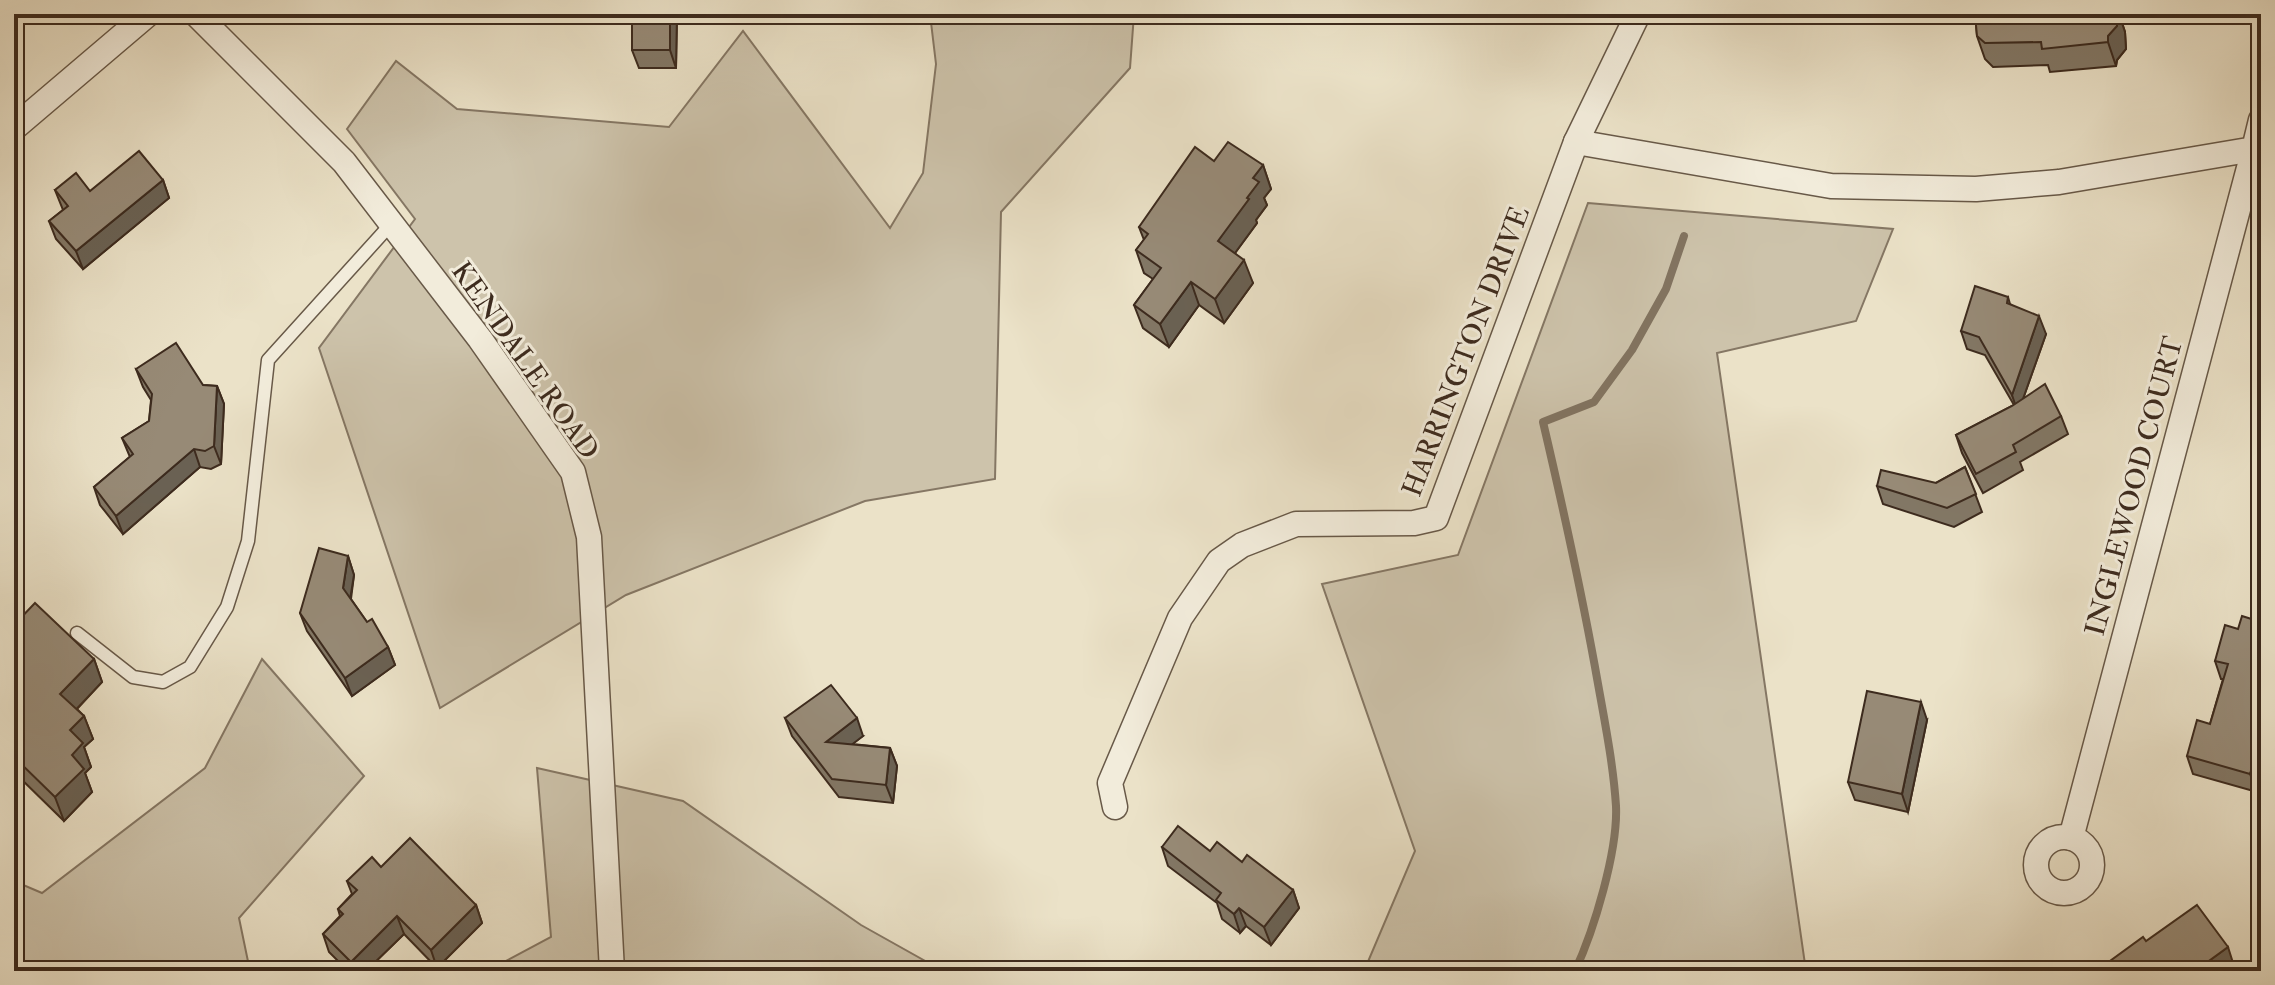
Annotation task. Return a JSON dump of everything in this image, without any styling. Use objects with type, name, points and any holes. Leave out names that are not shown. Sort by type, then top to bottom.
[{"type":"street","points":[[14,128],[148,14]]},
{"type":"street","name":"KENDALE ROAD","points":[[196,14],[344,162],[480,339],[573,472],[589,537],[612,971]]},
{"type":"street","name":"HARRINGTON DRIVE","points":[[1115,807],[1110,783],[1115,769],[1180,618],[1219,561],[1242,545],[1296,524],[1414,523],[1436,518],[1576,142],[1638,14]]},
{"type":"street","name":"INGLEWOOD COURT","points":[[2071,838],[2261,120]]},
{"type":"street","points":[[1576,142],[1831,186],[1976,189],[2059,182],[2254,149]]},
{"type":"lane","points":[[77,633],[133,677],[163,682],[190,667],[227,607],[248,541],[268,360],[391,224]]},
{"type":"shaded area","points":[[930,14],[1134,14],[1130,68],[1001,212],[995,479],[865,501],[626,595],[440,708],[319,348],[415,219],[347,129],[396,61],[457,109],[669,127],[743,31],[890,228],[923,173],[936,64]]},
{"type":"shaded area","points":[[1588,203],[1893,229],[1856,321],[1717,353],[1806,971],[1364,971],[1415,851],[1322,584],[1458,555]]},
{"type":"shaded area","points":[[262,659],[364,776],[239,918],[250,971],[14,971],[14,881],[42,893],[205,768]]},
{"type":"shaded area","points":[[537,768],[683,801],[861,925],[943,971],[487,971],[551,937]]},
{"type":"building","points":[[632,14],[670,14],[670,50],[632,50]]},
{"type":"building","points":[[1975,14],[2117,14],[2117,26],[2108,36],[2108,42],[2042,49],[2041,42],[1985,43],[1977,36]]},
{"type":"building","points":[[1228,142],[1263,165],[1253,178],[1259,182],[1249,199],[1218,241],[1244,260],[1215,299],[1191,282],[1160,324],[1134,305],[1161,268],[1136,250],[1148,234],[1139,227],[1195,147],[1214,161]]},
{"type":"building","points":[[139,151],[163,180],[76,251],[49,221],[68,206],[55,190],[76,173],[90,191]]},
{"type":"building","points":[[1975,286],[2008,297],[2007,303],[2039,316],[2012,395],[1979,337],[1961,331]]},
{"type":"building","points":[[176,343],[203,385],[217,386],[214,446],[205,451],[194,449],[116,516],[94,487],[133,454],[122,438],[149,421],[152,394],[136,369]]},
{"type":"building","points":[[2045,384],[2061,416],[2013,445],[2016,452],[1976,474],[1956,435],[2012,406]]},
{"type":"building","points":[[1965,467],[1976,494],[1947,508],[1877,486],[1881,470],[1936,483]]},
{"type":"building","points":[[319,548],[348,556],[343,588],[367,622],[372,619],[388,647],[345,678],[300,613]]},
{"type":"building","points":[[35,603],[94,659],[60,694],[84,716],[70,730],[83,743],[72,755],[84,769],[55,797],[14,757],[14,625]]},
{"type":"building","points":[[2242,616],[2261,622],[2261,744],[2250,774],[2187,756],[2197,720],[2210,724],[2228,664],[2215,661],[2225,625],[2238,629]]},
{"type":"building","points":[[831,685],[857,718],[826,742],[890,748],[886,785],[832,779],[785,718]]},
{"type":"building","points":[[1867,691],[1921,702],[1902,794],[1848,782]]},
{"type":"building","points":[[1178,826],[1210,851],[1217,842],[1242,862],[1247,855],[1293,890],[1264,927],[1239,908],[1234,914],[1216,900],[1221,893],[1162,847]]},
{"type":"building","points":[[410,838],[476,905],[431,950],[397,916],[351,962],[323,934],[343,914],[338,909],[357,890],[347,881],[372,857],[381,867]]},
{"type":"building","points":[[2197,905],[2228,947],[2202,966],[2206,971],[2115,971],[2110,961],[2143,937],[2146,941]]},
{"type":"waterway","points":[[1575,971],[1603,890],[1613,845],[1616,806],[1589,636],[1543,422],[1594,402],[1632,350],[1666,289],[1684,236]]}]
